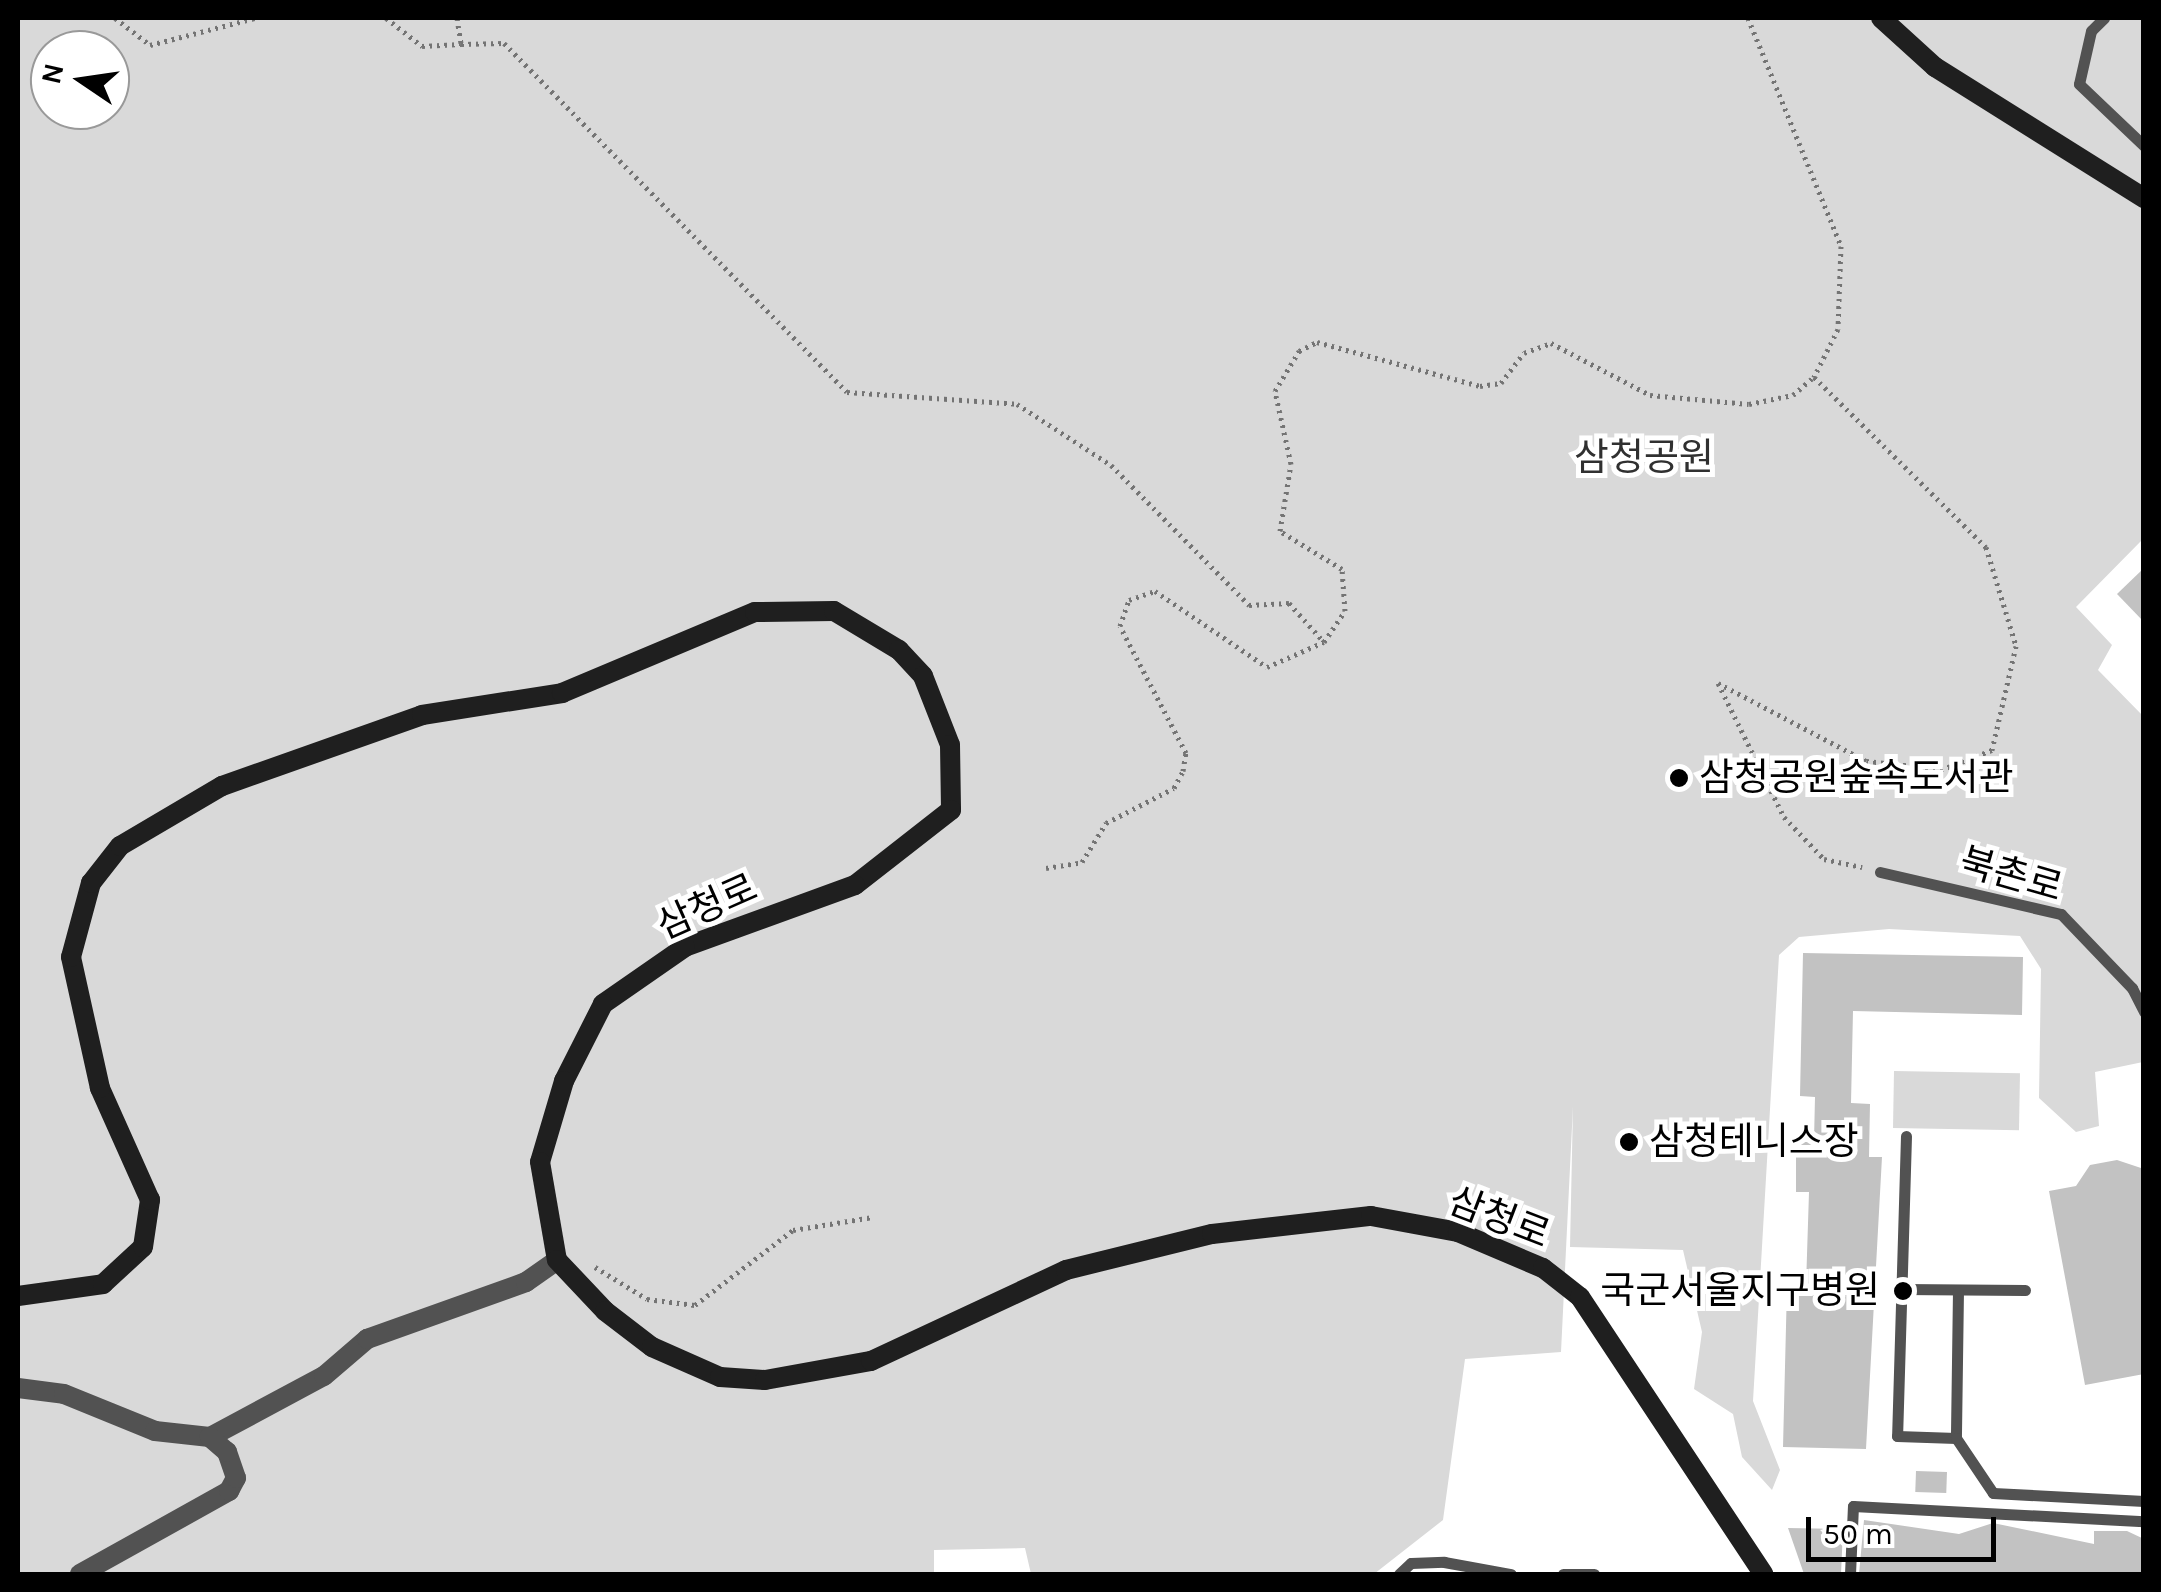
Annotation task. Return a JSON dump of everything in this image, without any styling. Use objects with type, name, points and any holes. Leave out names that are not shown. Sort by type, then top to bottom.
[{"type":"street","points":[[1881,18],[1935,67],[2144,198]]},
{"type":"street","name":"삼청로","points":[[18,1296],[104,1284],[142,1248],[150,1200],[100,1088],[70,957],[91,883],[120,846],[222,786],[422,716],[562,693],[755,612],[834,611],[899,650],[922,676],[950,745],[950,810],[855,886],[685,947],[603,1004],[564,1081],[540,1162],[557,1260],[572,1276],[652,1347],[720,1377],[765,1380],[871,1360],[1066,1270],[1212,1234],[1371,1216],[1458,1232],[1544,1268],[1580,1296],[1759,1573]]},
{"type":"street","points":[[18,1388],[64,1394],[155,1431],[210,1437],[324,1376],[366,1339],[526,1282],[557,1260]]},
{"type":"street","points":[[80,1574],[229,1491],[236,1478],[227,1452],[210,1437]]},
{"type":"lane","points":[[2104,18],[2091,31],[2079,84],[2144,146]]},
{"type":"lane","name":"북촌로","points":[[1880,872],[2062,914],[2132,988],[2144,1012]]},
{"type":"lane","points":[[1906,1136],[1898,1436],[1956,1438]]},
{"type":"lane","points":[[1902,1289],[2025,1290]]},
{"type":"lane","points":[[1958,1290],[1956,1438],[1993,1493],[2144,1501]]},
{"type":"lane","points":[[1850,1574],[1853,1506],[2144,1520]]},
{"type":"lane","points":[[1400,1574],[1412,1563],[1444,1562],[1511,1574]]},
{"type":"lane","points":[[1563,1574],[1594,1574]]},
{"type":"path","points":[[115,18],[150,45],[255,18]]},
{"type":"path","points":[[386,18],[422,46],[504,43],[847,392],[1018,404],[1111,466],[1249,606],[1289,603],[1324,642]]},
{"type":"path","points":[[457,18],[461,44]]},
{"type":"path","points":[[1046,868],[1082,862],[1106,823],[1174,788],[1184,770],[1186,754],[1120,626],[1121,610],[1140,590],[1176,602],[1255,664],[1294,660],[1324,642],[1350,586],[1321,552],[1297,548],[1280,531],[1290,464],[1274,391],[1300,351],[1317,342],[1480,386],[1500,383],[1524,353],[1551,343],[1650,395],[1749,404],[1794,395],[1814,377],[1838,329],[1841,246],[1748,18]]},
{"type":"path","points":[[1814,377],[1986,548],[2012,611],[2008,700],[1992,750],[1943,769],[1866,762],[1718,683],[1784,817],[1824,858],[1880,872]]},
{"type":"path","points":[[572,1276],[598,1266],[647,1298],[672,1305],[712,1296],[794,1230],[874,1217]]},
{"type":"green space","name":"삼청공원","points":[[18,18],[2143,18],[2143,539],[2076,607],[2112,645],[2098,670],[2143,716],[2143,1062],[2095,1072],[2099,1126],[2076,1132],[2039,1098],[2041,969],[2020,936],[1889,929],[1799,937],[1779,955],[1753,1401],[1780,1470],[1772,1490],[1742,1457],[1733,1414],[1694,1389],[1702,1332],[1683,1250],[1570,1247],[1573,1106],[1561,1352],[1465,1359],[1443,1520],[1374,1574],[1031,1574],[1025,1548],[934,1550],[934,1574],[18,1574]]},
{"type":"green space","points":[[1894,1071],[2020,1073],[2019,1130],[1893,1128]]},
{"type":"building","points":[[2144,568],[2144,622],[2117,594]]},
{"type":"building","points":[[1803,953],[2023,957],[2022,1015],[1853,1011],[1851,1103],[1870,1104],[1869,1157],[1882,1157],[1866,1449],[1783,1447],[1787,1286],[1806,1286],[1809,1192],[1796,1192],[1796,1140],[1814,1140],[1815,1097],[1800,1096]]},
{"type":"building","points":[[2117,1160],[2144,1169],[2144,1374],[2085,1385],[2049,1191],[2076,1186],[2090,1165]]},
{"type":"building","points":[[1916,1471],[1947,1472],[1946,1493],[1915,1492]]},
{"type":"building","points":[[1864,1520],[1959,1534],[1993,1523],[2094,1544],[2094,1531],[2127,1531],[2144,1539],[2144,1574],[1859,1574]]},
{"type":"building","points":[[1788,1528],[1843,1529],[1841,1574],[1804,1574]]},
{"type":"place","name":"삼청공원숲속도서관","points":[[1679,778]]},
{"type":"place","name":"삼청테니스장","points":[[1629,1142]]},
{"type":"place","name":"국군서울지구병원","points":[[1903,1291]]}]
